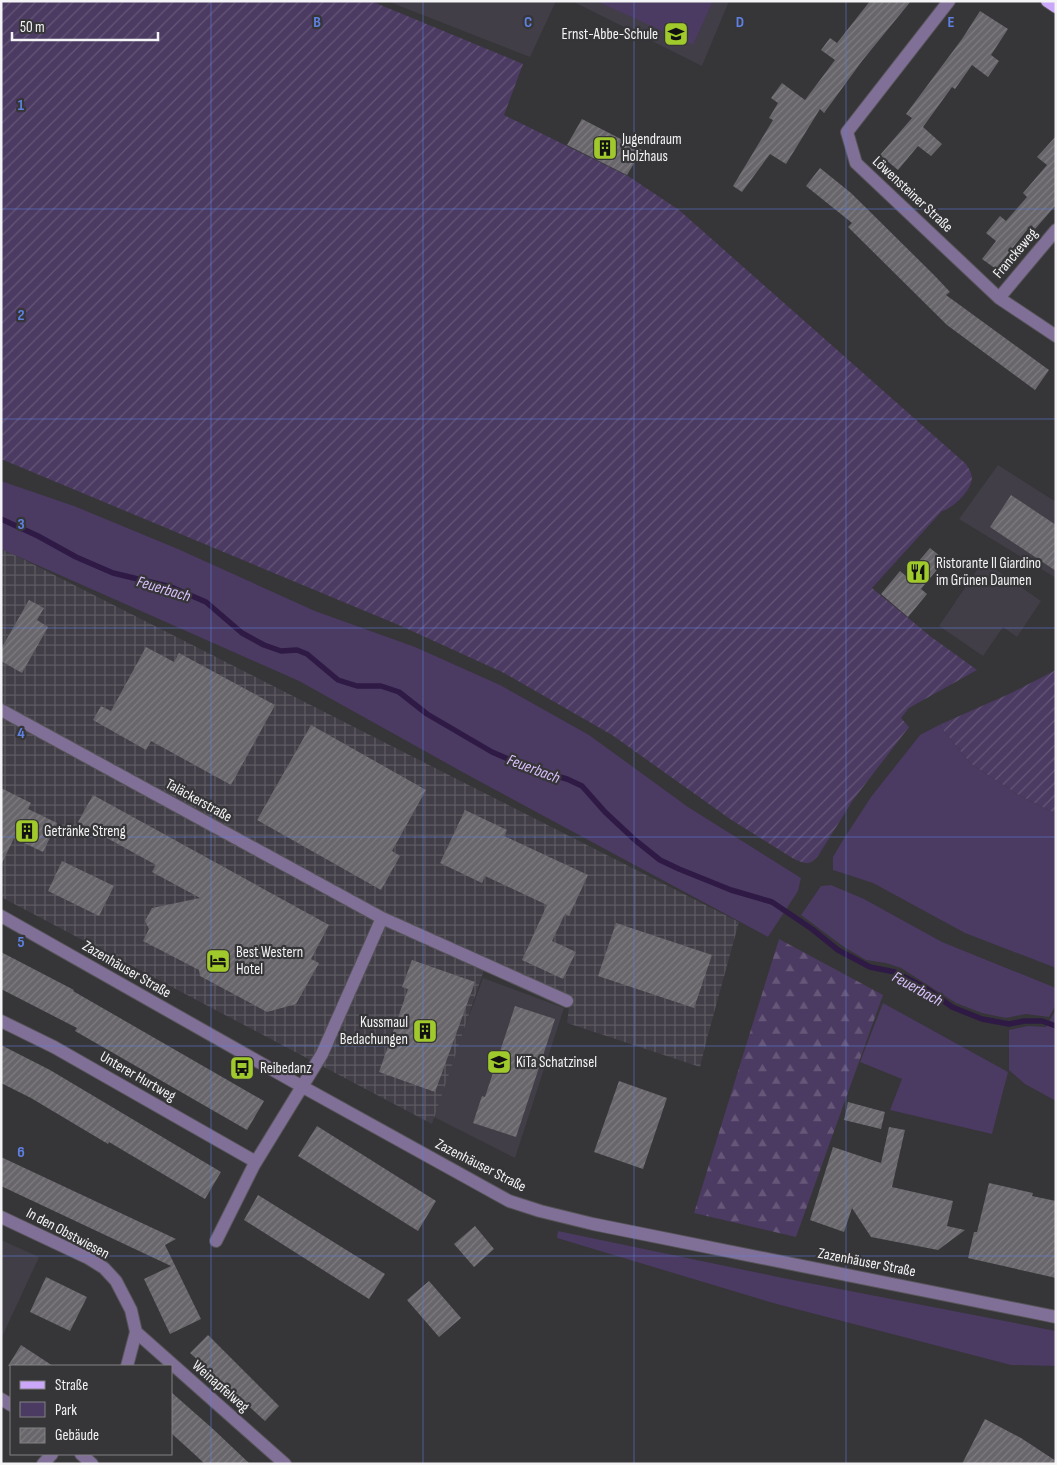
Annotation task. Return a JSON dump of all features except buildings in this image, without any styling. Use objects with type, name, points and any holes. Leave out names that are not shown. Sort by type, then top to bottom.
[{"type":"main road","points":[[1047,1],[1056,7]]},
{"type":"street","name":"Löwensteiner Straße","points":[[949,1],[847,132],[856,163],[999,298],[1056,336]]},
{"type":"street","name":"Franckeweg","points":[[999,298],[1056,230]]},
{"type":"street","name":"Taläckerstraße","points":[[1,710],[382,918],[567,1001]]},
{"type":"street","name":"Zazenhäuser Straße","points":[[1,916],[509,1201],[593,1224],[1056,1317]]},
{"type":"street","points":[[216,1241],[256,1162],[322,1054],[382,918]]},
{"type":"street","name":"Unterer Hurtweg","points":[[1,1021],[54,1047],[256,1162]]},
{"type":"street","name":"In den Obstwiesen","points":[[1,1217],[88,1258],[104,1268],[116,1281],[131,1310],[136,1332],[127,1365]]},
{"type":"street","name":"Weinapfelweg","points":[[136,1332],[285,1464]]},
{"type":"street","points":[[82,1455],[92,1464]]},
{"type":"shaded area","name":"Ernst-Abbe-Schule","points":[[387,1],[556,1],[530,57]]},
{"type":"shaded area","name":"Ernst-Abbe-Schule","points":[[572,1],[729,1],[702,66]]},
{"type":"shaded area","points":[[998,465],[1056,502],[1056,578],[959,519]]},
{"type":"shaded area","points":[[1,548],[739,922],[700,1067],[567,1023],[569,1007],[484,970],[432,1124],[1,897]]},
{"type":"shaded area","points":[[983,561],[1041,601],[1017,637],[1003,627],[983,656],[939,626]]},
{"type":"shaded area","name":"KiTa Schatzinsel","points":[[483,978],[564,1008],[515,1158],[432,1116]]},
{"type":"shaded area","points":[[1,1240],[39,1257],[1,1339]]},
{"type":"green space","points":[[1,1],[371,1],[523,64],[504,115],[628,176],[679,210],[966,464],[972,478],[967,491],[955,504],[942,511],[872,588],[930,636],[977,670],[909,708],[901,718],[909,727],[853,800],[818,856],[810,863],[804,863],[794,859],[730,819],[612,735],[504,673],[401,626],[1,459]]},
{"type":"green space","points":[[596,1],[713,1],[693,45]]},
{"type":"green space","points":[[1,481],[74,506],[178,549],[315,611],[415,647],[500,685],[589,735],[688,807],[801,878],[798,891],[768,937],[466,774],[299,681],[1,549]]},
{"type":"green space","points":[[1056,670],[1056,814],[1017,794],[971,764],[939,725],[1009,694]]},
{"type":"green space","points":[[939,725],[971,764],[1017,794],[1056,814],[1056,968],[965,933],[873,883],[833,870],[833,857],[871,797],[920,735]]},
{"type":"green space","points":[[831,885],[864,899],[942,942],[1056,988],[1056,1005],[1049,1017],[1026,1014],[1006,1018],[982,1013],[956,1003],[901,968],[886,963],[866,960],[844,947],[801,915],[821,886]]},
{"type":"green space","points":[[779,939],[883,995],[796,1237],[694,1213]]},
{"type":"green space","points":[[883,1003],[1008,1072],[992,1134],[890,1110],[902,1079],[860,1062]]},
{"type":"green space","points":[[1056,1009],[1056,1101],[1025,1084],[1009,1070],[1009,1030],[1028,1026],[1046,1027]]},
{"type":"green space","points":[[558,1231],[783,1278],[1056,1331],[1056,1366],[1011,1365],[773,1303],[557,1238]]},
{"type":"waterway","name":"Feuerbach","points":[[1,519],[38,536],[76,557],[113,573],[171,587],[206,602],[242,633],[264,645],[281,651],[297,650],[307,654],[338,680],[357,686],[381,686],[399,692],[427,714],[492,752],[531,769],[567,779],[582,786],[605,812],[660,860],[731,890],[772,902],[812,929],[838,950],[870,967],[895,972],[924,987],[952,1007],[982,1019],[1009,1024],[1024,1021],[1042,1021],[1056,1026]]},
{"type":"place","name":"Ernst-Abbe-Schule","points":[[676,34]]},
{"type":"place","name":"Jugendraum Holzhaus","points":[[605,148]]},
{"type":"place","name":"Ristorante Il Giardino im Grünen Daumen","points":[[918,572]]},
{"type":"place","name":"Getränke Streng","points":[[27,831]]},
{"type":"place","name":"Best Western Hotel","points":[[218,961]]},
{"type":"place","name":"Kussmaul Bedachungen","points":[[425,1031]]},
{"type":"place","name":"KiTa Schatzinsel","points":[[499,1062]]},
{"type":"place","name":"Reibedanz","points":[[242,1068]]}]
